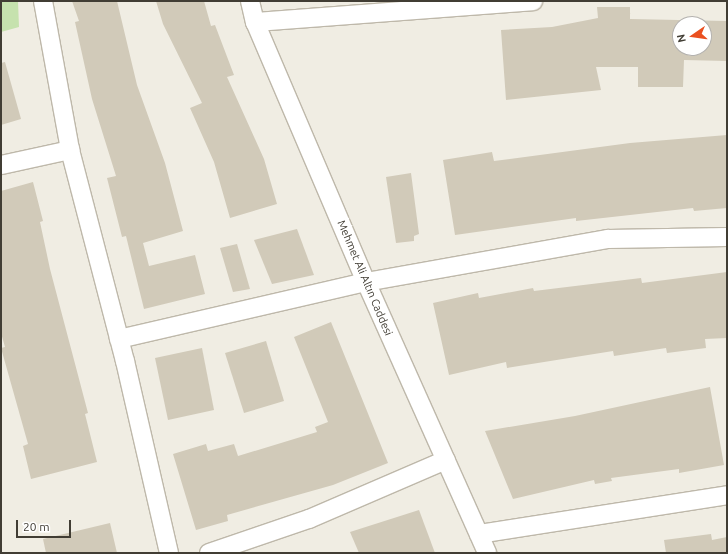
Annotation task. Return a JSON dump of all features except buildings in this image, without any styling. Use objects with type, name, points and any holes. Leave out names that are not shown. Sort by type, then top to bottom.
[{"type":"street","points":[[44,1],[70,150],[119,339],[169,553]]},
{"type":"street","name":"Mehmet Ali Altın Caddesi","points":[[250,1],[255,22],[366,282],[487,553]]},
{"type":"street","points":[[255,22],[436,5],[533,1]]},
{"type":"street","points":[[1,165],[70,150]]},
{"type":"street","points":[[119,339],[366,282],[608,239],[727,237]]},
{"type":"street","points":[[209,553],[309,519],[446,460]]},
{"type":"street","points":[[478,534],[727,495]]},
{"type":"green space","points":[[1,1],[18,1],[19,27],[1,32]]}]
